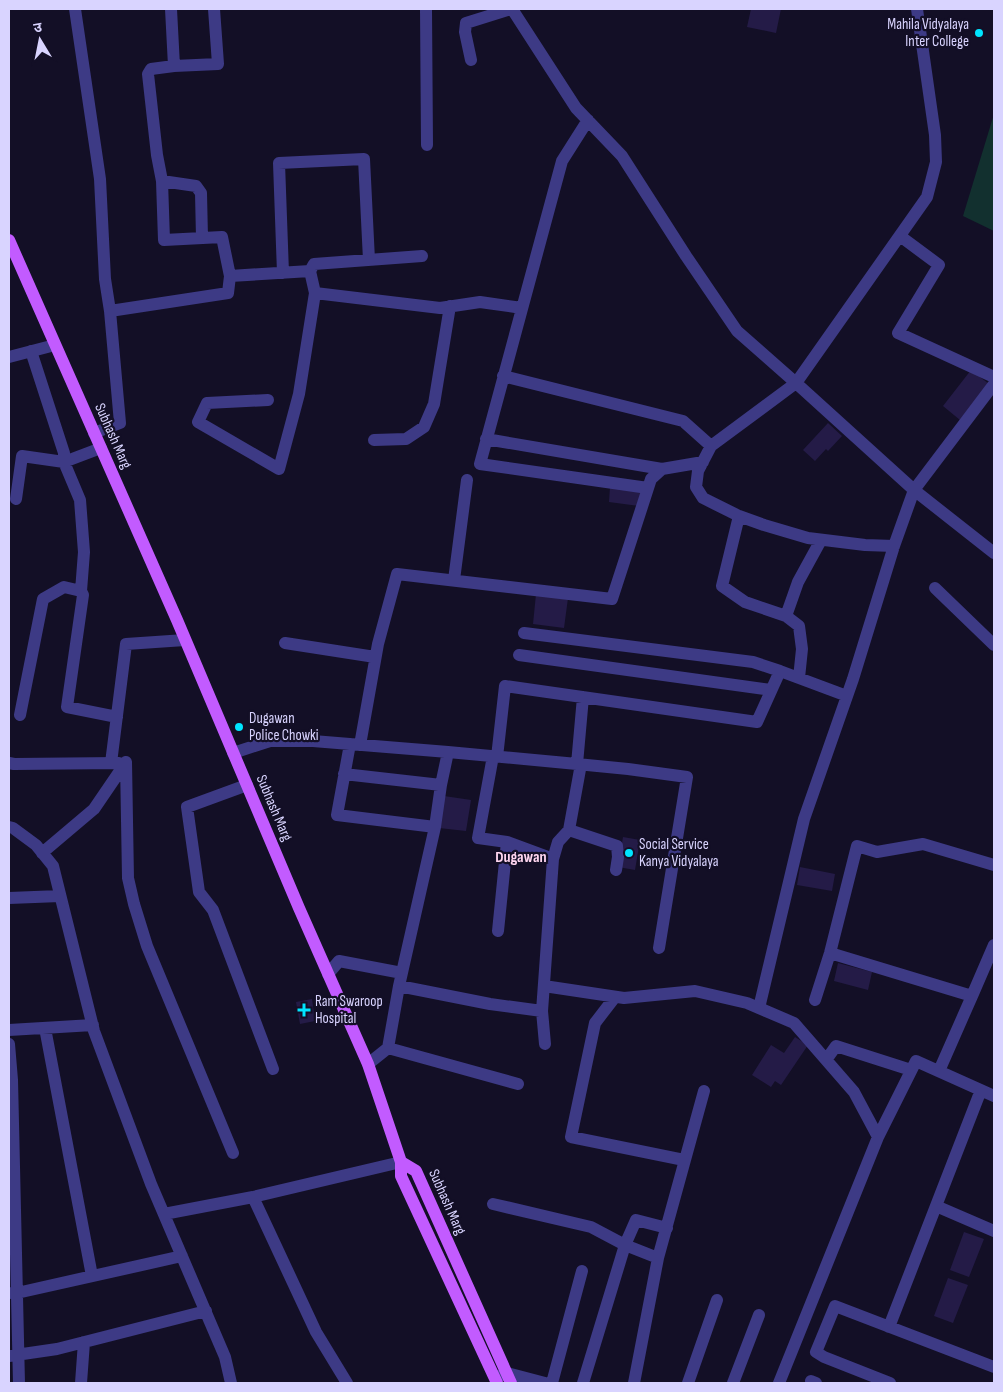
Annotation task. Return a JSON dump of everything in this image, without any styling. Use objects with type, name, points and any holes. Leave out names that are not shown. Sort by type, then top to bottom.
[{"type":"main road","name":"Subhash Marg","points":[[10,244],[185,640],[368,1064],[401,1162],[401,1176],[503,1379]]},
{"type":"street","points":[[75,9],[100,179],[105,279],[110,311],[120,423],[94,432]]},
{"type":"street","points":[[171,9],[174,66]]},
{"type":"street","points":[[110,311],[228,293],[230,276],[222,237],[164,240],[162,181],[157,155],[148,74],[151,68],[218,64],[214,9]]},
{"type":"street","points":[[426,9],[427,145]]},
{"type":"street","points":[[471,60],[465,32],[466,23],[511,9],[576,108],[622,156],[737,331],[914,490],[994,553]]},
{"type":"street","points":[[894,546],[865,545],[808,538],[764,526],[703,498],[696,487],[698,471],[711,446],[796,383],[927,198],[936,162],[935,136],[916,9]]},
{"type":"street","points":[[588,120],[562,161],[480,464],[648,488]]},
{"type":"street","points":[[283,273],[279,163],[364,159],[369,260]]},
{"type":"street","points":[[162,181],[196,186],[201,193],[202,238]]},
{"type":"street","points":[[900,236],[939,265],[898,333],[994,377]]},
{"type":"street","points":[[268,400],[206,403],[198,422],[279,469],[299,394],[315,292],[310,271],[314,264],[422,256]]},
{"type":"street","points":[[230,276],[310,271]]},
{"type":"street","points":[[315,292],[440,308],[480,302],[522,308]]},
{"type":"street","points":[[374,440],[406,439],[424,427],[434,404],[450,306]]},
{"type":"street","points":[[9,359],[55,345]]},
{"type":"street","points":[[31,351],[64,453],[64,462],[80,500],[84,552],[81,591],[83,595],[67,707],[116,717]]},
{"type":"street","points":[[503,376],[683,421],[711,446]]},
{"type":"street","points":[[759,1008],[804,819],[847,696],[894,546],[914,490],[994,384]]},
{"type":"street","points":[[486,439],[662,469],[703,462]]},
{"type":"street","points":[[16,499],[22,456],[64,462],[101,448]]},
{"type":"street","points":[[435,827],[337,816],[344,774],[355,745],[378,644],[397,574],[612,599],[651,479],[662,469]]},
{"type":"street","points":[[454,580],[467,480]]},
{"type":"street","points":[[739,516],[722,586],[745,602],[786,616],[799,626],[802,649],[799,678]]},
{"type":"street","points":[[786,616],[798,582],[821,540]]},
{"type":"street","points":[[20,715],[43,598],[64,587],[81,591]]},
{"type":"street","points":[[935,588],[994,645]]},
{"type":"street","points":[[524,633],[753,662],[847,696]]},
{"type":"street","points":[[111,763],[126,644],[185,640]]},
{"type":"street","points":[[285,643],[375,657]]},
{"type":"street","points":[[519,655],[771,690]]},
{"type":"street","points":[[553,859],[508,842],[478,838],[495,756],[505,686],[757,722],[780,671]]},
{"type":"street","points":[[545,1044],[542,1011],[553,859],[558,842],[569,830],[579,764],[583,697]]},
{"type":"street","points":[[233,753],[270,741],[313,741],[579,764],[687,777],[659,948]]},
{"type":"street","points":[[368,1064],[388,1048],[399,986],[435,827],[448,752]]},
{"type":"street","points":[[9,763],[126,762]]},
{"type":"street","points":[[42,853],[94,809],[126,762]]},
{"type":"street","points":[[126,762],[128,878],[134,904],[147,946],[234,1153]]},
{"type":"street","points":[[344,774],[441,785]]},
{"type":"street","points":[[247,785],[187,807],[199,892],[213,910],[273,1069]]},
{"type":"street","points":[[9,827],[36,844],[53,866],[93,1025],[141,1157],[226,1358],[231,1383]]},
{"type":"street","points":[[569,830],[617,846],[616,870]]},
{"type":"street","points":[[498,931],[508,842]]},
{"type":"street","points":[[816,1000],[857,846],[877,852],[923,844],[994,865]]},
{"type":"street","points":[[9,898],[60,896]]},
{"type":"street","points":[[939,1071],[993,949]]},
{"type":"street","points":[[830,953],[972,996]]},
{"type":"street","points":[[328,974],[339,961],[402,973]]},
{"type":"street","points":[[399,986],[490,1004],[542,1011]]},
{"type":"street","points":[[544,986],[624,998],[696,991],[747,1003],[794,1023],[854,1092],[878,1137]]},
{"type":"street","points":[[615,997],[595,1023],[571,1138],[684,1160]]},
{"type":"street","points":[[9,1030],[93,1025]]},
{"type":"street","points":[[45,1028],[92,1276]]},
{"type":"street","points":[[9,1044],[12,1080],[14,1356],[19,1383]]},
{"type":"street","points":[[826,1060],[836,1046],[911,1070]]},
{"type":"street","points":[[388,1048],[518,1084]]},
{"type":"street","points":[[779,1383],[878,1137],[916,1061],[994,1096]]},
{"type":"street","points":[[889,1327],[980,1090]]},
{"type":"street","points":[[634,1383],[658,1258],[704,1091]]},
{"type":"street","points":[[164,1214],[254,1196],[401,1162]]},
{"type":"street","points":[[254,1196],[316,1332],[346,1383]]},
{"type":"street","points":[[493,1204],[591,1227],[625,1245],[658,1258]]},
{"type":"street","points":[[936,1206],[994,1232]]},
{"type":"street","points":[[583,1383],[625,1245],[636,1220],[667,1228]]},
{"type":"street","points":[[13,1293],[182,1256]]},
{"type":"street","points":[[552,1383],[582,1271]]},
{"type":"street","points":[[688,1383],[717,1300]]},
{"type":"street","points":[[890,1383],[824,1357],[816,1352],[836,1306],[994,1367]]},
{"type":"street","points":[[14,1356],[57,1349],[206,1311]]},
{"type":"street","points":[[733,1383],[759,1315]]},
{"type":"street","points":[[81,1383],[84,1342]]},
{"type":"street","points":[[503,1379],[545,1383]]},
{"type":"green space","points":[[994,114],[994,231],[963,216]]},
{"type":"building","points":[[751,9],[781,9],[776,33],[747,27]]},
{"type":"building","points":[[971,370],[989,384],[960,420],[943,406]]},
{"type":"building","points":[[828,423],[842,436],[815,461],[803,450]]},
{"type":"building","points":[[610,487],[641,490],[639,506],[609,502]]},
{"type":"building","points":[[536,594],[568,598],[564,628],[533,624]]},
{"type":"building","points":[[444,796],[471,800],[466,831],[439,828]]},
{"type":"building","name":"Social Service Kanya Vidyalaya","points":[[623,837],[640,840],[635,870],[618,867]]},
{"type":"building","points":[[800,867],[835,874],[832,891],[797,885]]},
{"type":"building","points":[[838,963],[872,972],[868,990],[834,981]]},
{"type":"building","points":[[312,999],[315,1021],[300,1024],[296,1002]]},
{"type":"building","points":[[795,1037],[808,1045],[781,1085],[775,1081],[771,1087],[752,1075],[771,1045],[784,1053]]},
{"type":"building","points":[[964,1232],[984,1239],[969,1277],[950,1270]]},
{"type":"building","points":[[948,1278],[968,1285],[953,1323],[934,1316]]},
{"type":"place","name":"Mahila Vidyalaya Inter College","points":[[979,33]]},
{"type":"place","name":"Dugawan Police Chowki","points":[[239,727]]},
{"type":"place","name":"Social Service Kanya Vidyalaya","points":[[629,853]]},
{"type":"place","name":"Ram Swaroop Hospital","points":[[304,1010]]},
{"type":"district","name":"Dugawan","points":[[521,857]]}]
